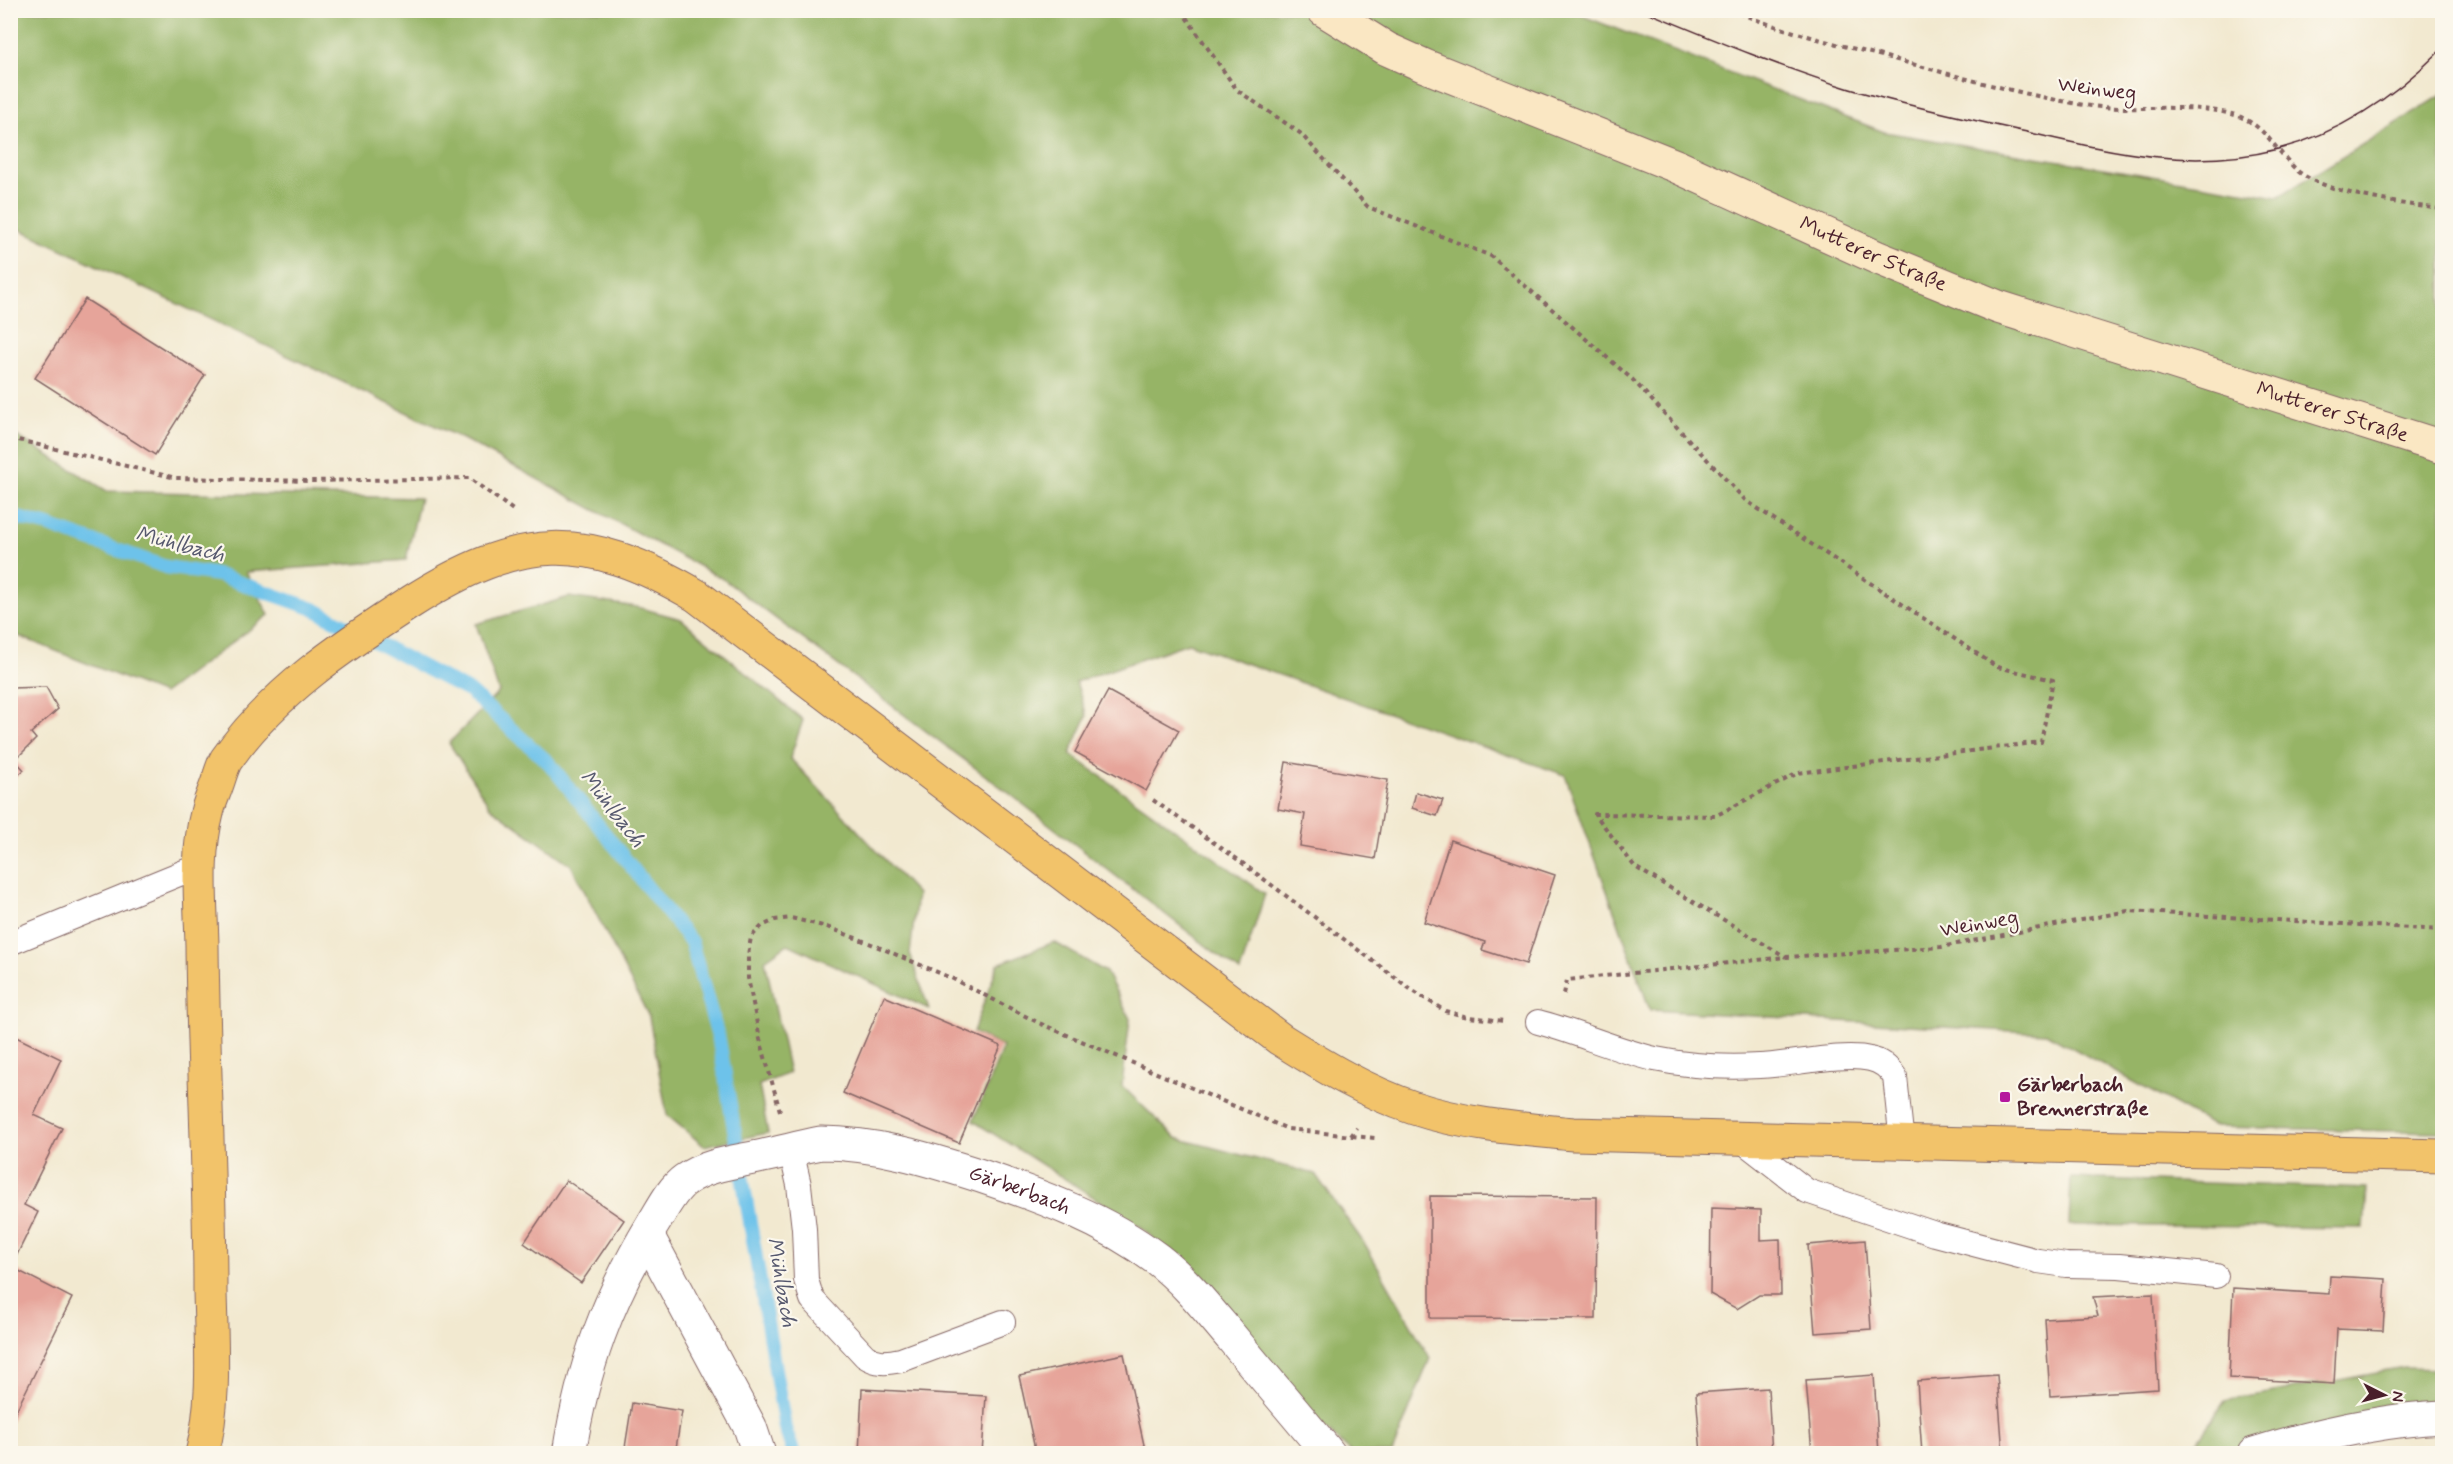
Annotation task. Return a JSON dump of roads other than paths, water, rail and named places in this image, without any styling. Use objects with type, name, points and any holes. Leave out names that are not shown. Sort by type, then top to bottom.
[{"type":"main road","name":"Mutterer Straße","points":[[1324,10],[1387,49],[1425,66],[1676,166],[1957,291],[1998,307],[2442,447]]},
{"type":"main road","points":[[202,1454],[211,1380],[210,1210],[203,1051],[201,865],[206,814],[224,763],[256,723],[292,686],[349,642],[450,578],[492,560],[526,550],[566,548],[599,552],[665,577],[697,596],[1280,1039],[1348,1080],[1415,1108],[1449,1117],[1511,1128],[1573,1134],[2442,1156]]},
{"type":"street","name":"Gärberbach","points":[[569,1454],[591,1352],[613,1299],[647,1234],[665,1204],[683,1181],[714,1166],[821,1143],[835,1143],[903,1153],[1044,1197],[1122,1235],[1158,1260],[1190,1288],[1329,1454]]},
{"type":"street","points":[[647,1234],[750,1427],[759,1454]]},
{"type":"street","points":[[2254,1454],[2283,1445],[2404,1419],[2442,1417]]},
{"type":"lane","points":[[10,943],[201,865]]},
{"type":"lane","points":[[1547,1024],[1656,1059],[1712,1066],[1761,1066],[1847,1058],[1867,1058],[1877,1061],[1889,1069],[1895,1077],[1902,1143]]},
{"type":"lane","points":[[1740,1139],[1807,1191],[1935,1234],[2038,1261],[2066,1265],[2119,1266],[2216,1276]]},
{"type":"lane","points":[[778,1153],[799,1185],[806,1280],[812,1299],[865,1356],[873,1362],[886,1364],[1003,1322]]},
{"type":"waterway","name":"Mühlbach","points":[[10,516],[46,525],[166,567],[218,575],[314,609],[470,692],[549,763],[691,942],[719,1040],[785,1428],[794,1454]]},
{"type":"tram line","points":[[1642,10],[1771,62],[1871,95],[1936,112],[2118,152],[2181,159],[2245,156],[2278,149],[2324,133],[2367,110],[2387,96],[2425,66],[2442,49]]},
{"type":"place","name":"Gärberbach Brennerstraße","points":[[2005,1097]]}]
